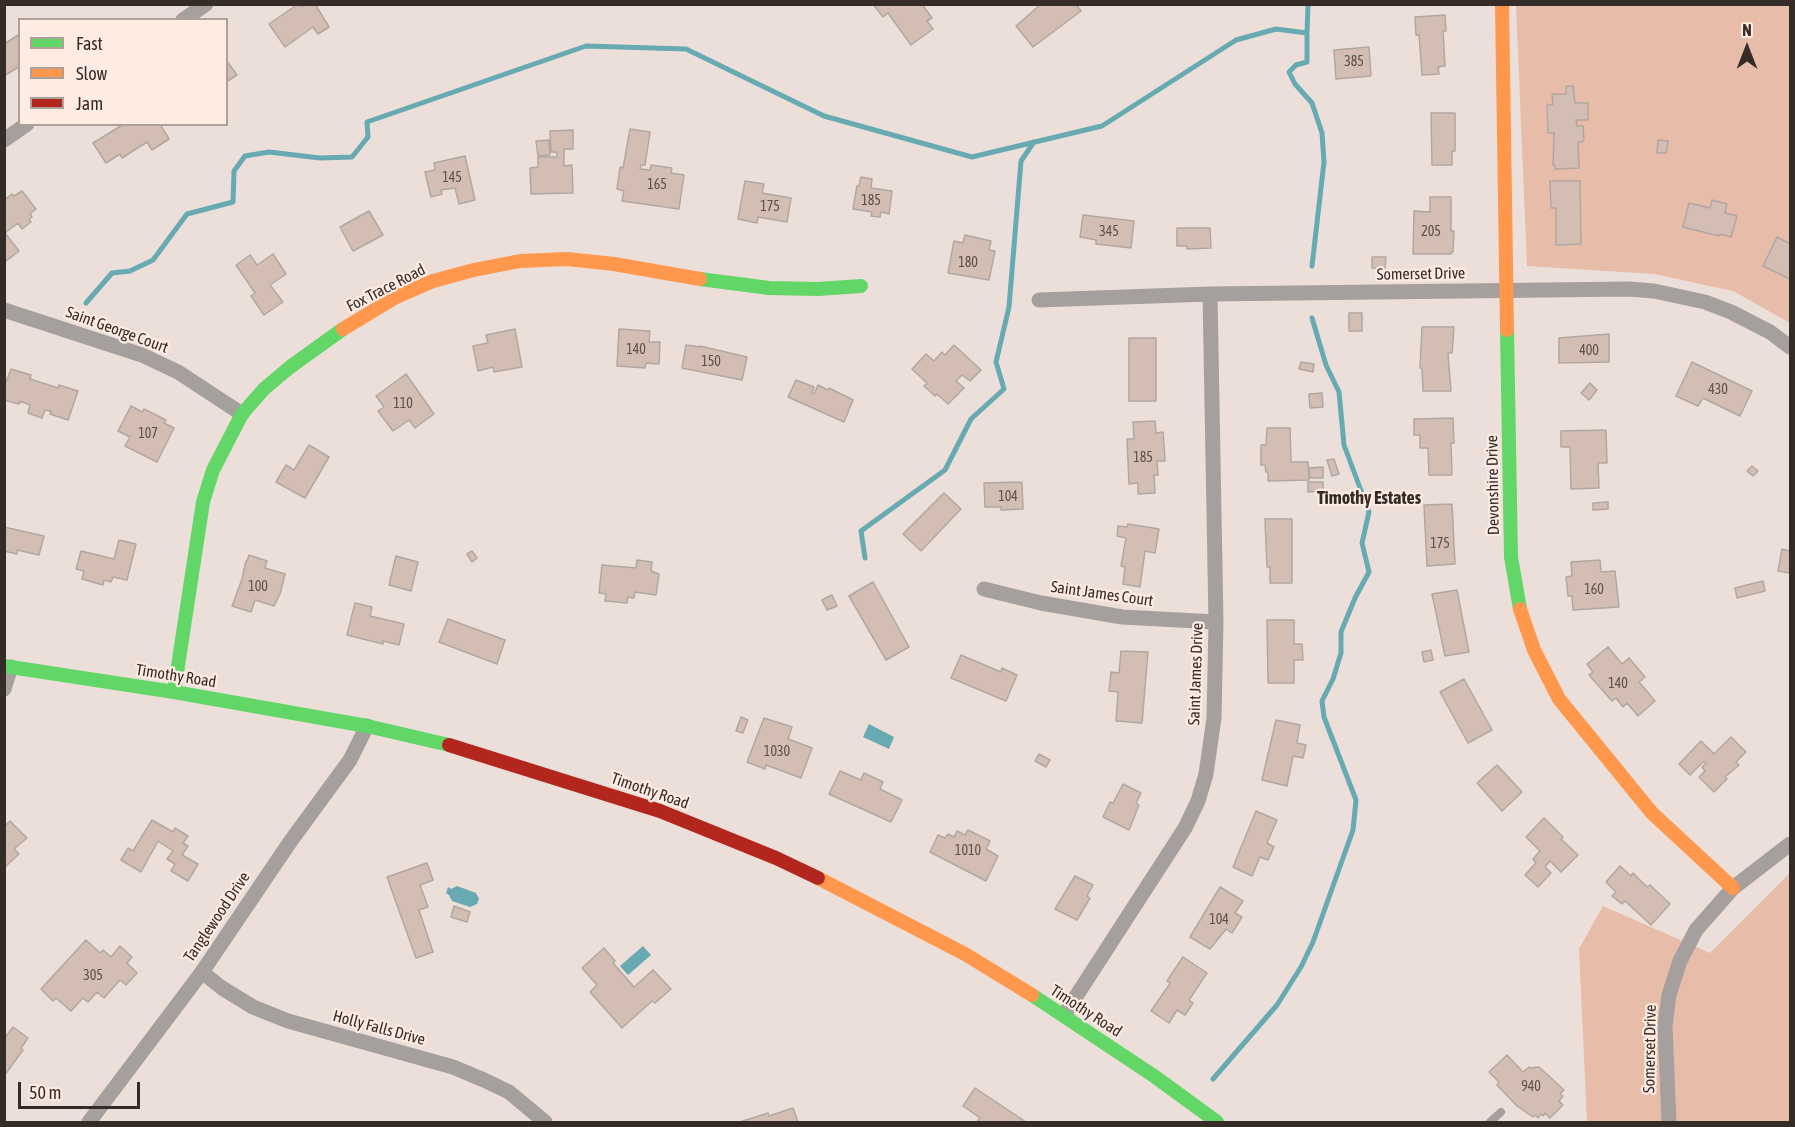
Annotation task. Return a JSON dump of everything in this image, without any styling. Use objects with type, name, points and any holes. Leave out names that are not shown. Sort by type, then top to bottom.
[{"type":"street","points":[[186,18],[206,4]]},
{"type":"street","name":"Devonshire Drive","points":[[1502,4],[1511,557],[1518,602],[1534,650],[1559,699],[1652,813],[1733,888]]},
{"type":"street","points":[[4,140],[24,126]]},
{"type":"street","name":"Fox Trace Road","points":[[174,692],[203,502],[213,470],[242,414],[264,389],[290,367],[351,323],[396,297],[433,281],[520,261],[567,259],[614,264],[731,284],[769,288],[818,289],[861,286]]},
{"type":"street","name":"Somerset Drive","points":[[1039,300],[1210,294],[1629,289],[1670,294],[1705,302],[1731,312],[1770,332],[1791,346]]},
{"type":"street","name":"Saint James Drive","points":[[1064,1015],[1172,849],[1198,801],[1206,774],[1214,718],[1216,622],[1210,294]]},
{"type":"street","name":"Saint George Court","points":[[4,310],[142,355],[178,372],[242,414]]},
{"type":"street","name":"Saint James Court","points":[[984,589],[1041,603],[1122,617],[1216,622]]},
{"type":"street","points":[[4,689],[8,667]]},
{"type":"street","name":"Timothy Road","points":[[8,667],[174,692],[366,726],[430,740],[660,811],[776,858],[869,903],[965,954],[1064,1015],[1154,1076],[1216,1122]]},
{"type":"street","name":"Tanglewood Drive","points":[[89,1122],[202,972],[290,842],[350,760],[366,726]]},
{"type":"street","name":"Somerset Drive","points":[[1669,1122],[1665,1026],[1669,995],[1680,961],[1696,930],[1733,888],[1791,844]]},
{"type":"street","name":"Holly Falls Drive","points":[[202,972],[222,988],[253,1006],[288,1021],[453,1067],[484,1080],[509,1092],[545,1122]]},
{"type":"lane","points":[[1490,1122],[1501,1112]]},
{"type":"shaded area","points":[[1516,5],[1790,5],[1790,323],[1733,291],[1654,274],[1527,266]]},
{"type":"shaded area","points":[[1790,873],[1790,1122],[1587,1122],[1579,949],[1603,906],[1710,953]]},
{"type":"water","points":[[869,724],[894,737],[889,749],[863,737]]},
{"type":"water","points":[[457,886],[476,893],[479,899],[477,904],[470,907],[452,901],[446,893],[448,887],[451,889]]},
{"type":"water","points":[[643,946],[651,955],[628,975],[620,966]]},
{"type":"building","points":[[298,4],[302,6],[315,4],[329,27],[318,34],[313,27],[285,47],[269,24]]},
{"type":"building","points":[[873,4],[922,4],[932,18],[927,21],[933,29],[911,45],[888,13],[883,17]]},
{"type":"building","points":[[1041,4],[1076,4],[1081,11],[1033,47],[1016,26]]},
{"type":"building","points":[[1445,15],[1446,31],[1443,31],[1445,66],[1438,67],[1439,74],[1422,75],[1419,35],[1416,35],[1415,17]]},
{"type":"building","points":[[18,35],[18,67],[4,76],[4,44]]},
{"type":"building","points":[[1369,47],[1371,76],[1336,79],[1334,50]]},
{"type":"building","points":[[228,63],[237,75],[228,81]]},
{"type":"building","points":[[1566,86],[1573,86],[1575,103],[1588,103],[1588,120],[1576,120],[1577,126],[1583,126],[1584,140],[1578,142],[1579,168],[1555,169],[1553,165],[1554,133],[1548,133],[1547,105],[1553,105],[1552,94],[1566,94]]},
{"type":"building","points":[[1431,113],[1455,113],[1455,151],[1452,151],[1452,165],[1432,165]]},
{"type":"building","points":[[121,126],[161,126],[169,139],[152,150],[147,142],[122,158],[120,154],[106,163],[93,143]]},
{"type":"building","points":[[630,129],[650,132],[645,165],[641,165],[640,169],[650,170],[651,165],[672,168],[671,173],[684,175],[679,209],[622,201],[624,191],[617,189]]},
{"type":"building","points":[[573,130],[573,149],[564,149],[564,166],[572,165],[573,193],[531,194],[530,168],[538,167],[538,157],[557,157],[557,152],[551,152],[550,131]]},
{"type":"building","points":[[549,140],[550,155],[538,156],[536,141]]},
{"type":"building","points":[[1658,140],[1668,141],[1666,153],[1657,153]]},
{"type":"building","points":[[465,156],[475,200],[459,204],[455,188],[441,190],[442,194],[431,197],[425,172],[435,170],[434,163]]},
{"type":"building","points":[[861,177],[872,179],[871,188],[892,191],[889,214],[881,212],[880,217],[871,216],[872,212],[853,209]]},
{"type":"building","points":[[745,181],[764,184],[762,193],[791,198],[787,222],[758,217],[757,223],[738,219]]},
{"type":"building","points":[[1550,181],[1580,181],[1581,244],[1556,245],[1556,208],[1551,208]]},
{"type":"building","points":[[22,191],[36,209],[30,214],[31,222],[22,229],[18,223],[5,233],[19,251],[5,262],[4,200]]},
{"type":"building","points":[[1430,197],[1451,197],[1451,231],[1454,231],[1451,254],[1413,254],[1414,211],[1430,212]]},
{"type":"building","points":[[1712,200],[1727,204],[1725,213],[1737,216],[1731,237],[1683,227],[1689,203],[1710,208]]},
{"type":"building","points":[[369,211],[383,235],[353,251],[340,227]]},
{"type":"building","points":[[1083,215],[1134,221],[1131,248],[1096,244],[1096,240],[1080,237]]},
{"type":"building","points":[[1177,228],[1210,228],[1211,248],[1187,249],[1187,246],[1177,246]]},
{"type":"building","points":[[965,235],[991,241],[989,250],[995,251],[989,280],[948,273],[954,241],[963,243]]},
{"type":"building","points":[[1777,237],[1790,244],[1790,279],[1763,266]]},
{"type":"building","points":[[273,254],[286,274],[270,285],[283,302],[264,315],[251,296],[255,293],[236,265],[250,255],[257,265]]},
{"type":"building","points":[[1372,257],[1386,257],[1385,269],[1372,268]]},
{"type":"building","points":[[1349,313],[1362,313],[1362,331],[1349,331]]},
{"type":"building","points":[[1422,327],[1454,327],[1452,353],[1448,353],[1451,391],[1423,391],[1422,368],[1420,368]]},
{"type":"building","points":[[515,329],[522,367],[494,372],[493,367],[478,371],[473,346],[488,343],[486,335]]},
{"type":"building","points":[[619,329],[650,331],[649,342],[660,342],[659,364],[646,363],[645,368],[617,366]]},
{"type":"building","points":[[1609,334],[1609,362],[1559,363],[1559,338]]},
{"type":"building","points":[[1129,338],[1156,338],[1156,401],[1129,401]]},
{"type":"building","points":[[686,345],[747,357],[742,380],[682,368]]},
{"type":"building","points":[[954,345],[981,370],[970,381],[962,375],[956,381],[964,388],[948,404],[924,386],[927,383],[912,369],[926,354],[934,361],[942,352],[945,355]]},
{"type":"building","points":[[1301,362],[1314,364],[1313,372],[1299,369]]},
{"type":"building","points":[[1692,362],[1752,391],[1740,416],[1703,398],[1698,406],[1676,396]]},
{"type":"building","points":[[11,369],[31,375],[30,379],[58,388],[59,385],[78,391],[68,420],[45,410],[42,418],[28,413],[30,405],[20,401],[19,404],[4,400],[4,387]]},
{"type":"building","points":[[406,374],[434,414],[415,428],[409,420],[393,431],[378,411],[384,407],[376,396]]},
{"type":"building","points":[[796,380],[814,387],[812,393],[814,394],[818,385],[853,400],[844,422],[788,397]]},
{"type":"building","points":[[1590,383],[1597,390],[1589,400],[1581,393]]},
{"type":"building","points":[[1322,393],[1323,407],[1310,408],[1309,394]]},
{"type":"building","points":[[131,406],[142,412],[144,409],[166,420],[164,423],[174,428],[157,462],[125,446],[130,437],[118,431]]},
{"type":"building","points":[[1453,418],[1452,475],[1429,475],[1428,448],[1420,448],[1420,435],[1414,435],[1414,419]]},
{"type":"building","points":[[1155,421],[1156,433],[1163,432],[1165,461],[1157,461],[1158,475],[1154,475],[1155,493],[1138,494],[1138,483],[1129,484],[1127,439],[1134,439],[1133,422]]},
{"type":"building","points":[[1267,428],[1290,428],[1291,462],[1308,462],[1309,480],[1268,481],[1265,465],[1261,465],[1261,445],[1266,445]]},
{"type":"building","points":[[1606,430],[1607,463],[1598,463],[1599,488],[1571,489],[1570,447],[1561,447],[1561,431]]},
{"type":"building","points":[[309,445],[329,457],[305,498],[276,482],[286,465],[294,470]]},
{"type":"building","points":[[1334,459],[1339,474],[1332,476],[1327,460]]},
{"type":"building","points":[[1752,466],[1758,471],[1753,476],[1747,471]]},
{"type":"building","points":[[1323,467],[1323,478],[1310,478],[1309,468]]},
{"type":"building","points":[[1022,482],[1023,509],[1001,510],[1001,507],[985,507],[984,483]]},
{"type":"building","points":[[1308,482],[1323,482],[1323,491],[1308,492]]},
{"type":"building","points":[[944,493],[961,509],[921,551],[903,534]]},
{"type":"building","points":[[1608,502],[1608,509],[1593,510],[1593,503]]},
{"type":"building","points":[[1452,504],[1455,564],[1427,566],[1424,505]]},
{"type":"building","points":[[1265,519],[1292,519],[1292,583],[1270,583]]},
{"type":"building","points":[[1128,524],[1159,529],[1155,553],[1145,551],[1140,587],[1123,584],[1125,567],[1121,566],[1126,538],[1117,536],[1118,526],[1127,527]]},
{"type":"building","points":[[4,527],[44,536],[39,555],[17,550],[17,554],[4,551]]},
{"type":"building","points":[[119,540],[136,544],[127,580],[113,577],[111,582],[104,580],[103,585],[82,579],[84,571],[76,569],[81,551],[114,559]]},
{"type":"building","points":[[1782,549],[1790,551],[1790,573],[1778,571]]},
{"type":"building","points":[[472,551],[477,558],[472,562],[467,554]]},
{"type":"building","points":[[249,555],[267,561],[265,568],[285,574],[274,606],[255,600],[251,612],[232,606]]},
{"type":"building","points":[[396,556],[418,562],[411,591],[389,585]]},
{"type":"building","points":[[637,560],[652,562],[651,571],[659,574],[656,595],[635,592],[634,598],[628,597],[627,603],[605,601],[606,594],[599,593],[602,565],[636,568]]},
{"type":"building","points":[[1600,560],[1601,572],[1615,571],[1619,607],[1573,610],[1572,596],[1568,596],[1566,577],[1572,576],[1571,562]]},
{"type":"building","points":[[1763,581],[1765,591],[1737,598],[1735,588]]},
{"type":"building","points":[[873,582],[909,647],[886,660],[849,596]]},
{"type":"building","points":[[1457,590],[1469,652],[1445,656],[1432,594]]},
{"type":"building","points":[[832,595],[837,606],[827,610],[822,600]]},
{"type":"building","points":[[355,603],[372,607],[370,616],[404,624],[399,645],[383,641],[383,644],[347,635]]},
{"type":"building","points":[[448,619],[505,640],[497,664],[439,642]]},
{"type":"building","points":[[1267,620],[1294,620],[1294,644],[1302,644],[1303,660],[1294,660],[1294,683],[1268,683]]},
{"type":"building","points":[[1608,647],[1622,664],[1629,658],[1645,677],[1639,682],[1655,701],[1638,716],[1627,703],[1623,707],[1616,698],[1612,701],[1589,675],[1593,672],[1587,664]]},
{"type":"building","points":[[1431,650],[1433,660],[1424,662],[1422,652]]},
{"type":"building","points":[[1121,651],[1148,652],[1142,723],[1116,721],[1118,692],[1109,691],[1111,672],[1119,673]]},
{"type":"building","points":[[961,655],[1001,672],[1002,668],[1017,675],[1006,701],[951,678]]},
{"type":"building","points":[[1464,679],[1492,730],[1468,743],[1440,692]]},
{"type":"building","points":[[741,717],[748,720],[743,733],[736,731]]},
{"type":"building","points":[[764,718],[792,727],[788,739],[812,748],[801,778],[766,765],[765,769],[747,762]]},
{"type":"building","points":[[1276,720],[1300,725],[1297,743],[1306,745],[1303,758],[1293,756],[1287,786],[1262,780]]},
{"type":"building","points":[[1731,737],[1746,752],[1736,762],[1739,765],[1725,777],[1727,779],[1714,792],[1699,777],[1705,771],[1702,767],[1706,763],[1704,761],[1690,775],[1679,764],[1701,741],[1714,754]]},
{"type":"building","points":[[1039,754],[1050,760],[1046,767],[1035,761]]},
{"type":"building","points":[[1497,765],[1522,792],[1502,811],[1477,783]]},
{"type":"building","points":[[840,771],[861,780],[864,773],[883,782],[880,789],[902,800],[891,822],[829,794]]},
{"type":"building","points":[[1123,784],[1141,793],[1129,830],[1103,817]]},
{"type":"building","points":[[1256,811],[1277,820],[1267,843],[1274,847],[1268,860],[1260,857],[1252,876],[1233,867]]},
{"type":"building","points":[[1544,818],[1578,855],[1561,872],[1550,861],[1545,867],[1551,873],[1538,887],[1525,875],[1536,863],[1533,859],[1540,851],[1526,837]]},
{"type":"building","points":[[152,820],[173,832],[175,828],[188,836],[183,843],[188,846],[182,855],[198,864],[188,881],[171,871],[175,864],[167,859],[173,851],[158,841],[141,872],[121,860],[128,848],[133,851]]},
{"type":"building","points":[[10,821],[27,838],[14,849],[19,854],[4,868],[4,827]]},
{"type":"building","points":[[968,830],[990,841],[986,849],[998,856],[986,881],[930,852],[938,835],[945,838],[948,834],[954,837],[957,831],[965,835]]},
{"type":"building","points":[[427,863],[433,880],[420,885],[428,907],[419,910],[433,952],[416,958],[387,877]]},
{"type":"building","points":[[1620,866],[1631,876],[1633,873],[1647,887],[1650,885],[1670,904],[1651,925],[1625,901],[1622,904],[1612,896],[1616,892],[1606,882]]},
{"type":"building","points":[[1075,876],[1093,885],[1087,896],[1090,898],[1077,920],[1055,909]]},
{"type":"building","points":[[1220,887],[1243,901],[1235,913],[1242,917],[1232,933],[1226,929],[1210,949],[1190,937]]},
{"type":"building","points":[[454,906],[470,912],[467,922],[451,917]]},
{"type":"building","points":[[86,940],[100,953],[103,950],[111,957],[120,946],[132,957],[127,963],[137,973],[126,985],[120,980],[104,998],[97,992],[88,1002],[83,998],[71,1011],[56,998],[53,1001],[41,989]]},
{"type":"building","points":[[604,948],[615,961],[613,963],[634,987],[653,970],[671,989],[655,1003],[652,1001],[622,1028],[590,992],[597,985],[582,968]]},
{"type":"building","points":[[1183,957],[1207,973],[1189,1000],[1193,1003],[1185,1015],[1177,1010],[1169,1023],[1151,1011],[1169,985],[1167,981]]},
{"type":"building","points":[[13,1027],[28,1038],[21,1048],[23,1050],[4,1076],[4,1039]]},
{"type":"building","points":[[1507,1055],[1523,1072],[1529,1067],[1539,1067],[1564,1090],[1560,1094],[1563,1096],[1559,1101],[1563,1105],[1550,1118],[1545,1113],[1538,1118],[1535,1115],[1533,1117],[1517,1106],[1497,1085],[1499,1082],[1489,1072]]},
{"type":"building","points":[[975,1088],[1026,1122],[977,1122],[980,1118],[963,1106]]},
{"type":"building","points":[[793,1108],[798,1122],[740,1122],[768,1113],[769,1116]]},
{"type":"waterway","points":[[86,303],[112,273],[130,271],[153,260],[187,214],[233,202],[234,171],[245,156],[269,152],[320,158],[352,157],[368,137],[367,122],[586,46],[686,49],[824,116],[972,157],[1102,126],[1236,40],[1276,29],[1307,33],[1308,4]]},
{"type":"waterway","points":[[1307,33],[1307,62],[1296,65],[1289,72],[1295,84],[1312,103],[1322,133],[1324,162],[1312,266]]},
{"type":"waterway","points":[[865,558],[861,531],[945,470],[971,419],[1004,389],[996,362],[1009,307],[1021,161],[1034,142]]},
{"type":"waterway","points":[[1213,1079],[1277,1005],[1301,967],[1313,942],[1353,830],[1356,800],[1324,717],[1322,701],[1333,679],[1341,653],[1341,632],[1369,572],[1362,543],[1369,512],[1344,445],[1339,392],[1326,365],[1312,318]]},
{"type":"traffic: fast","points":[[700,279],[769,288],[818,289],[861,286]]},
{"type":"traffic: fast","points":[[174,692],[203,502],[213,470],[242,414],[264,389],[343,329]]},
{"type":"traffic: fast","points":[[1507,330],[1511,557],[1520,609]]},
{"type":"traffic: fast","points":[[4,666],[174,692],[367,726],[449,745]]},
{"type":"traffic: fast","points":[[1032,995],[1154,1076],[1217,1122]]},
{"type":"traffic: slow","points":[[1502,4],[1507,330]]},
{"type":"traffic: slow","points":[[343,329],[396,297],[433,281],[520,261],[567,259],[614,264],[700,279]]},
{"type":"traffic: slow","points":[[1520,609],[1534,650],[1559,699],[1652,813],[1733,888]]},
{"type":"traffic: slow","points":[[818,878],[965,954],[1032,995]]},
{"type":"traffic: jam","points":[[449,745],[660,811],[776,858],[818,878]]},
{"type":"district","name":"Timothy Estates","points":[[1369,498]]}]
